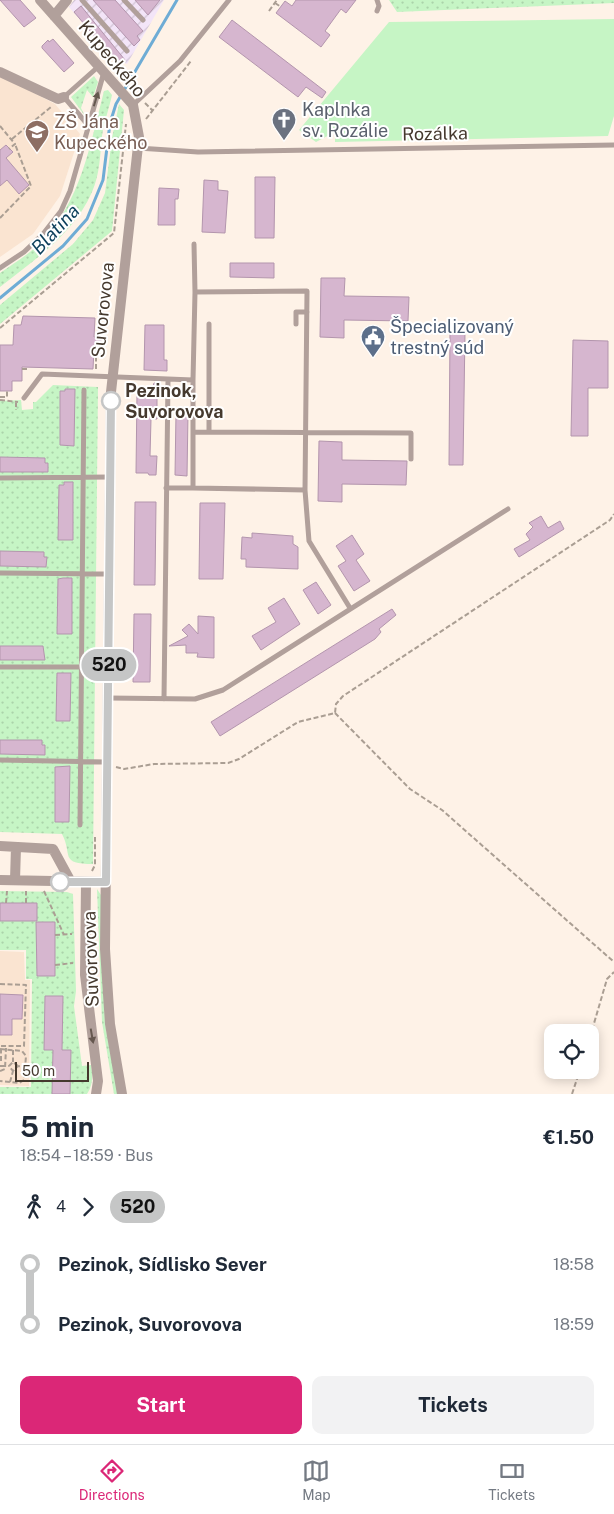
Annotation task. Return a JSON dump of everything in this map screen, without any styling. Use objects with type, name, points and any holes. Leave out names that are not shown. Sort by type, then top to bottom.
[{"type":"street","name":"Kupeckého","points":[[40,0],[116,86],[134,101],[138,125],[138,148]]},
{"type":"street","points":[[54,16],[67,0]]},
{"type":"street","points":[[0,72],[58,99],[64,97]]},
{"type":"street","name":"Suvorovova","points":[[122,1094],[110,1024],[106,984],[106,764],[109,666],[110,477],[113,378],[119,304],[138,148]]},
{"type":"street","points":[[0,846],[53,849],[70,882]]},
{"type":"street","points":[[15,880],[16,847]]},
{"type":"street","points":[[0,880],[106,882]]},
{"type":"street","points":[[86,883],[85,976],[98,1080],[96,1094]]},
{"type":"lane","points":[[82,0],[126,51]]},
{"type":"lane","points":[[124,0],[143,20]]},
{"type":"lane","points":[[134,101],[193,45],[229,0]]},
{"type":"lane","points":[[377,0],[379,6],[377,11]]},
{"type":"lane","points":[[88,125],[64,97],[101,69]]},
{"type":"lane","points":[[0,268],[24,252],[43,234],[60,211],[70,191],[101,69]]},
{"type":"lane","name":"Rozálka","points":[[138,148],[198,152],[614,145]]},
{"type":"lane","points":[[193,488],[194,244]]},
{"type":"lane","points":[[194,292],[307,291],[305,490],[308,541],[350,608]]},
{"type":"lane","points":[[296,324],[296,312],[306,312]]},
{"type":"lane","points":[[209,324],[209,432]]},
{"type":"lane","points":[[22,399],[42,374],[193,380]]},
{"type":"lane","points":[[164,699],[168,380]]},
{"type":"lane","points":[[80,825],[84,390]]},
{"type":"lane","points":[[193,432],[412,433],[411,459]]},
{"type":"lane","points":[[0,478],[110,477]]},
{"type":"lane","points":[[166,488],[305,490]]},
{"type":"lane","points":[[108,698],[195,699],[223,690],[350,608],[508,510]]},
{"type":"lane","points":[[0,573],[109,574]]},
{"type":"lane","points":[[0,668],[109,666]]},
{"type":"lane","points":[[0,760],[80,761],[106,764]]},
{"type":"path","points":[[269,11],[277,0]]},
{"type":"path","points":[[275,3],[281,7]]},
{"type":"path","points":[[134,101],[152,110],[148,114],[147,123]]},
{"type":"path","points":[[12,140],[55,104]]},
{"type":"path","points":[[0,126],[15,144],[31,186],[0,218]]},
{"type":"path","points":[[0,328],[114,233],[125,128]]},
{"type":"path","points":[[9,149],[15,144]]},
{"type":"path","points":[[96,350],[96,371]]},
{"type":"path","points":[[96,354],[103,354]]},
{"type":"path","points":[[22,369],[27,369]]},
{"type":"path","points":[[0,398],[7,397],[7,391]]},
{"type":"path","points":[[0,398],[16,402],[22,399]]},
{"type":"path","points":[[16,402],[16,410]]},
{"type":"path","points":[[335,713],[336,704],[343,696],[610,520],[614,514]]},
{"type":"path","points":[[106,764],[124,769],[154,764],[228,763],[239,759],[298,722],[335,713]]},
{"type":"path","points":[[335,713],[410,789],[442,810],[614,962]]},
{"type":"path","points":[[86,883],[95,865],[95,837]]},
{"type":"path","points":[[6,903],[7,889]]},
{"type":"path","points":[[26,889],[26,903]]},
{"type":"path","points":[[42,889],[64,935]]},
{"type":"path","points":[[55,935],[72,934]]},
{"type":"path","points":[[55,965],[73,963]]},
{"type":"path","points":[[594,1024],[608,979],[614,972]]},
{"type":"path","points":[[0,984],[26,985],[24,1046],[0,1048],[1,1061]]},
{"type":"path","points":[[0,1081],[19,1083],[24,1080],[26,1067],[25,1053],[6,1048]]},
{"type":"path","points":[[6,1048],[7,1066]]},
{"type":"path","points":[[13,1050],[14,1062],[18,1066],[26,1067]]},
{"type":"path","points":[[0,1071],[6,1069],[7,1066],[14,1062]]},
{"type":"path","points":[[0,1066],[7,1066],[13,1070]]},
{"type":"path","points":[[10,1082],[13,1070],[18,1066]]},
{"type":"path","points":[[572,1094],[577,1079]]},
{"type":"shaded area","points":[[74,0],[164,0],[127,64],[123,62],[119,65],[69,7]]},
{"type":"shaded area","name":"ZŠ Jána Kupeckého","points":[[0,75],[55,104],[80,134],[60,196],[33,234],[0,257]]},
{"type":"shaded area","points":[[0,951],[24,952],[25,980],[30,980],[29,1086],[0,1085]]},
{"type":"green space","points":[[389,0],[614,0],[614,3],[397,12]]},
{"type":"green space","points":[[614,19],[614,116],[608,136],[335,142],[335,132],[316,142],[299,130],[389,22]]},
{"type":"green space","points":[[94,76],[98,82],[93,97],[87,90],[81,108],[85,116],[71,97]]},
{"type":"green space","points":[[108,90],[112,95],[103,131],[98,171],[95,185],[84,207],[75,221],[52,245],[0,287],[0,273],[40,243],[65,210],[82,172],[104,91]]},
{"type":"green space","points":[[119,104],[124,110],[112,231],[0,324],[0,305],[73,244],[93,220],[105,193],[112,138]]},
{"type":"green space","points":[[53,385],[98,387],[93,864],[82,864],[71,860],[62,834],[0,832],[0,401],[21,400],[22,410],[33,409],[33,402],[36,402]]},
{"type":"green space","points":[[97,889],[101,895],[105,1023],[118,1094],[114,1094],[102,1022]]},
{"type":"green space","points":[[0,891],[67,892],[73,894],[76,991],[74,1006],[82,1066],[91,1065],[92,1069],[91,1084],[87,1094],[0,1094],[0,1087],[31,1087],[32,979],[26,979],[26,950],[0,950]]},
{"type":"building","points":[[0,0],[20,0],[36,18],[24,27]]},
{"type":"building","points":[[93,0],[115,0],[143,31],[137,36],[140,40],[134,46]]},
{"type":"building","points":[[135,0],[160,0],[148,15]]},
{"type":"building","points":[[296,0],[356,0],[346,13],[341,9],[325,31],[330,35],[321,47],[276,13],[285,1],[292,6]]},
{"type":"building","points":[[81,6],[125,60],[119,65],[74,12]]},
{"type":"building","points":[[232,20],[326,92],[322,98],[306,87],[298,97],[219,37]]},
{"type":"building","points":[[53,39],[74,63],[64,72],[42,48],[48,40],[49,42]]},
{"type":"building","points":[[6,145],[13,152],[6,158],[29,185],[19,194],[7,180],[0,186],[0,150]]},
{"type":"building","points":[[255,177],[275,177],[274,238],[255,238]]},
{"type":"building","points":[[204,180],[218,181],[218,190],[228,191],[225,233],[202,232]]},
{"type":"building","points":[[159,188],[179,189],[178,199],[175,199],[175,225],[158,225]]},
{"type":"building","points":[[230,263],[274,263],[274,278],[230,277]]},
{"type":"building","points":[[321,278],[345,278],[344,296],[409,297],[408,321],[344,320],[344,338],[320,337]]},
{"type":"building","points":[[23,316],[95,318],[94,337],[101,337],[101,350],[94,350],[93,369],[22,367],[22,381],[12,381],[12,391],[0,391],[0,345],[13,345],[14,325],[21,325]]},
{"type":"building","points":[[145,325],[164,325],[164,360],[167,360],[167,371],[144,370]]},
{"type":"building","points":[[450,332],[465,332],[463,465],[449,465]]},
{"type":"building","points":[[573,340],[608,341],[608,388],[588,388],[588,436],[571,436]]},
{"type":"building","points":[[154,383],[157,383],[157,419],[151,419],[150,456],[157,456],[156,475],[149,475],[148,473],[136,473],[137,392],[151,392]]},
{"type":"building","points":[[65,389],[75,389],[74,446],[60,445],[60,391],[65,391]]},
{"type":"building","points":[[176,413],[188,413],[187,476],[175,475]]},
{"type":"building","points":[[319,441],[342,442],[342,460],[407,461],[406,485],[342,484],[342,502],[318,501]]},
{"type":"building","points":[[0,457],[45,458],[45,463],[48,463],[48,472],[0,472]]},
{"type":"building","points":[[64,482],[73,482],[73,540],[58,540],[59,485],[64,485]]},
{"type":"building","points":[[135,502],[156,502],[155,585],[134,585]]},
{"type":"building","points":[[200,503],[225,503],[223,579],[199,579]]},
{"type":"building","points":[[541,516],[548,528],[560,521],[564,529],[519,557],[514,549],[530,540],[526,534],[533,527],[529,523]]},
{"type":"building","points":[[252,533],[293,536],[293,544],[298,547],[298,569],[246,567],[246,559],[241,559],[242,537],[252,538]]},
{"type":"building","points":[[352,535],[364,554],[356,560],[370,581],[354,591],[338,566],[346,561],[336,546]]},
{"type":"building","points":[[0,551],[44,552],[44,557],[47,557],[46,567],[0,566]]},
{"type":"building","points":[[72,578],[72,634],[57,634],[58,579]]},
{"type":"building","points":[[316,582],[331,605],[318,614],[303,590]]},
{"type":"building","points":[[284,598],[300,624],[261,650],[252,636],[276,622],[268,608]]},
{"type":"building","points":[[392,609],[396,615],[379,629],[381,632],[375,639],[220,736],[211,722]]},
{"type":"building","points":[[134,614],[151,614],[150,682],[133,682]]},
{"type":"building","points":[[198,616],[214,617],[214,658],[197,657],[198,653],[186,653],[186,645],[169,646],[188,636],[182,630],[189,624],[198,634]]},
{"type":"building","points":[[0,646],[43,646],[45,660],[0,660]]},
{"type":"building","points":[[57,673],[71,673],[70,721],[56,721]]},
{"type":"building","points":[[0,740],[42,740],[42,745],[45,745],[45,755],[0,754]]},
{"type":"building","points":[[70,766],[69,822],[55,822],[55,767]]},
{"type":"building","points":[[0,903],[37,903],[37,921],[0,921]]},
{"type":"building","points":[[36,922],[55,922],[55,976],[37,976]]},
{"type":"building","points":[[0,994],[23,995],[22,1019],[12,1019],[12,1035],[0,1035]]},
{"type":"building","points":[[45,996],[63,996],[62,1050],[71,1050],[70,1094],[52,1094],[53,1050],[44,1050]]},
{"type":"waterway","name":"Blatina","points":[[0,298],[63,246],[87,219],[103,180],[110,123],[116,104],[177,0]]},
{"type":"bus line","name":"520","points":[[60,882],[106,882],[111,401]]},
{"type":"place","name":"Kaplnka sv. Rozálie","points":[[284,141]]},
{"type":"place","name":"ZŠ Jána Kupeckého","points":[[37,153]]},
{"type":"place","name":"Špecializovaný trestný súd","points":[[373,358]]},
{"type":"place","name":"Pezinok, Suvorovova","points":[[111,401]]}]
